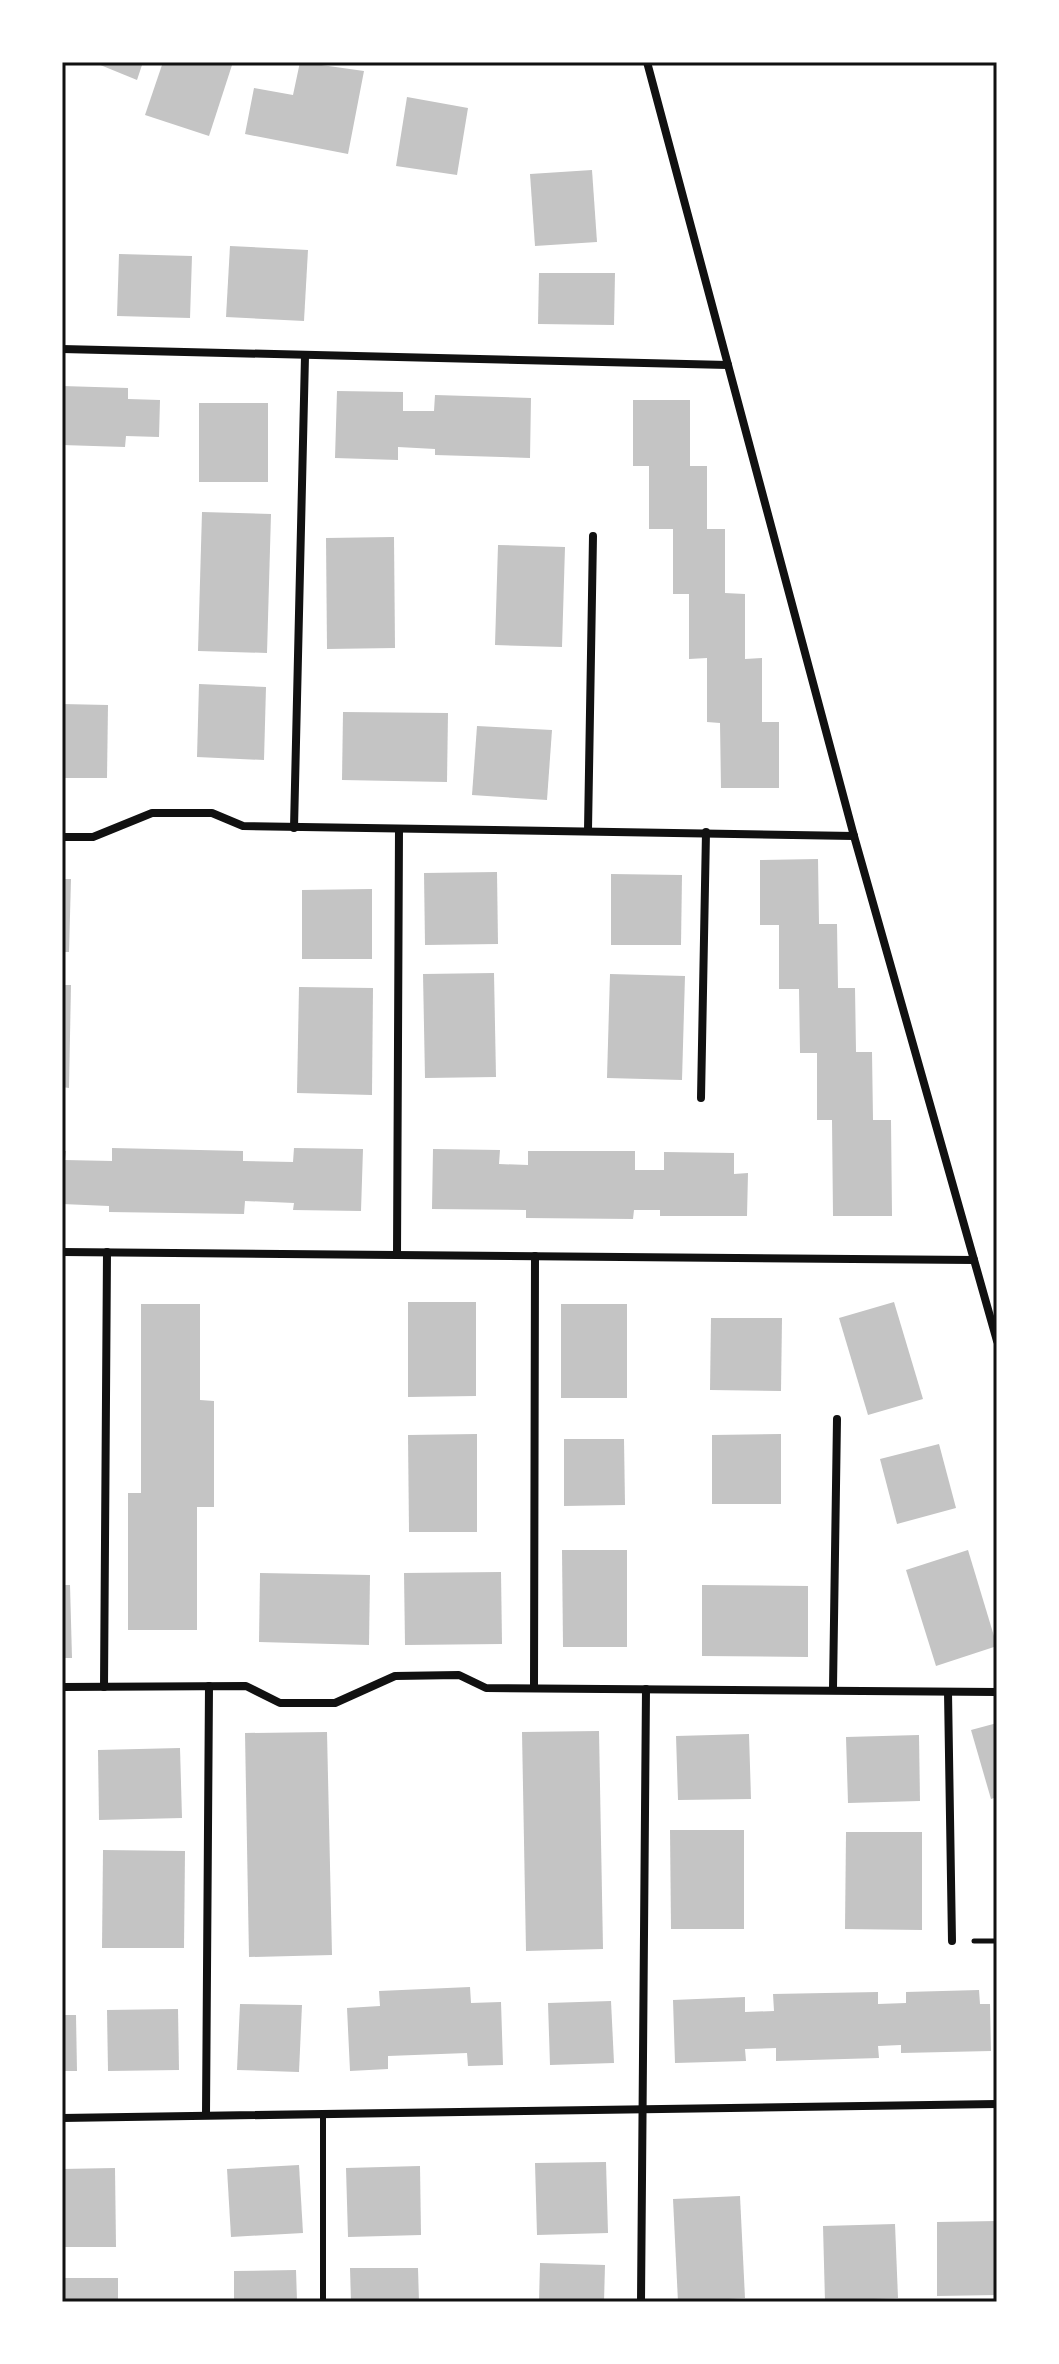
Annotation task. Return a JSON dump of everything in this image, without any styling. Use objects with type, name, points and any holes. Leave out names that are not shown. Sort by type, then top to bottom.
[{"type":"street","points":[[647,62],[854,836],[997,1341]]},
{"type":"street","points":[[62,349],[728,365]]},
{"type":"street","points":[[294,828],[305,356]]},
{"type":"street","points":[[588,830],[593,536]]},
{"type":"street","points":[[62,837],[93,837],[152,813],[212,813],[243,826],[294,828],[854,836]]},
{"type":"street","points":[[397,1255],[399,829]]},
{"type":"street","points":[[701,1098],[706,832]]},
{"type":"street","points":[[62,1252],[974,1260]]},
{"type":"street","points":[[104,1687],[107,1252]]},
{"type":"street","points":[[534,1688],[535,1256]]},
{"type":"street","points":[[833,1688],[837,1419]]},
{"type":"street","points":[[62,1687],[246,1686],[280,1703],[335,1703],[395,1676],[459,1675],[486,1688],[833,1688],[997,1692]]},
{"type":"street","points":[[206,2114],[209,1686]]},
{"type":"street","points":[[641,2302],[645,2111],[646,1689]]},
{"type":"street","points":[[948,1692],[952,1941]]},
{"type":"street","points":[[62,2118],[997,2104]]},
{"type":"lane","points":[[323,2113],[323,2302]]},
{"type":"building","points":[[93,62],[143,62],[137,80]]},
{"type":"building","points":[[163,62],[233,62],[209,136],[145,115]]},
{"type":"building","points":[[300,62],[364,71],[348,154],[245,134],[254,88],[293,95]]},
{"type":"building","points":[[407,97],[468,108],[457,175],[396,166]]},
{"type":"building","points":[[592,170],[597,242],[535,246],[530,174]]},
{"type":"building","points":[[230,246],[308,250],[304,321],[226,317]]},
{"type":"building","points":[[119,254],[192,256],[190,318],[117,316]]},
{"type":"building","points":[[539,273],[615,273],[614,325],[538,324]]},
{"type":"building","points":[[62,386],[128,388],[128,399],[160,400],[159,437],[126,436],[125,447],[62,445]]},
{"type":"building","points":[[337,391],[403,392],[403,411],[434,411],[435,395],[531,398],[530,458],[435,455],[435,449],[398,447],[398,460],[335,458]]},
{"type":"building","points":[[633,400],[690,400],[690,466],[707,466],[707,529],[725,529],[725,593],[745,594],[745,659],[762,658],[762,722],[779,722],[779,788],[721,788],[720,723],[707,722],[707,658],[689,659],[689,594],[673,594],[673,529],[649,529],[649,466],[633,466]]},
{"type":"building","points":[[199,403],[268,403],[268,482],[199,482]]},
{"type":"building","points":[[202,512],[271,514],[267,653],[198,651]]},
{"type":"building","points":[[394,537],[395,648],[327,649],[326,538]]},
{"type":"building","points":[[498,545],[565,547],[562,647],[495,645]]},
{"type":"building","points":[[199,684],[266,687],[264,760],[197,757]]},
{"type":"building","points":[[62,704],[108,705],[107,778],[62,778]]},
{"type":"building","points":[[343,712],[448,713],[447,782],[342,780]]},
{"type":"building","points":[[477,726],[552,730],[547,800],[472,795]]},
{"type":"building","points":[[818,859],[819,924],[837,924],[838,988],[855,988],[856,1052],[872,1052],[873,1120],[891,1120],[892,1216],[833,1216],[832,1120],[817,1120],[817,1053],[800,1053],[799,989],[779,989],[779,925],[760,925],[760,860]]},
{"type":"building","points":[[497,872],[498,944],[425,945],[424,873]]},
{"type":"building","points":[[611,874],[682,875],[681,945],[611,945]]},
{"type":"building","points":[[62,879],[71,879],[69,952],[62,952]]},
{"type":"building","points":[[372,889],[372,959],[302,959],[302,890]]},
{"type":"building","points":[[494,973],[496,1077],[425,1078],[423,974]]},
{"type":"building","points":[[610,974],[685,976],[682,1080],[607,1078]]},
{"type":"building","points":[[62,985],[71,985],[69,1088],[62,1087]]},
{"type":"building","points":[[299,987],[373,988],[372,1095],[297,1093]]},
{"type":"building","points":[[112,1148],[243,1151],[243,1161],[293,1162],[294,1148],[363,1149],[361,1211],[293,1210],[294,1203],[245,1201],[244,1214],[109,1212],[109,1206],[62,1204],[62,1151],[66,1151],[65,1160],[112,1161]]},
{"type":"building","points":[[433,1149],[500,1150],[499,1164],[528,1165],[528,1151],[635,1151],[635,1170],[664,1170],[664,1152],[734,1153],[734,1174],[748,1173],[747,1216],[660,1216],[660,1210],[634,1210],[633,1219],[526,1218],[526,1210],[432,1209]]},
{"type":"building","points":[[408,1302],[476,1302],[476,1396],[408,1397]]},
{"type":"building","points":[[894,1302],[923,1399],[868,1415],[839,1318]]},
{"type":"building","points":[[141,1304],[200,1304],[200,1400],[214,1401],[214,1507],[197,1507],[197,1630],[128,1630],[128,1493],[141,1493]]},
{"type":"building","points":[[561,1304],[627,1304],[627,1398],[561,1398]]},
{"type":"building","points":[[711,1318],[782,1318],[781,1391],[710,1390]]},
{"type":"building","points":[[477,1434],[477,1532],[409,1532],[408,1435]]},
{"type":"building","points":[[781,1434],[781,1504],[712,1504],[712,1435]]},
{"type":"building","points":[[564,1439],[624,1439],[625,1505],[564,1506]]},
{"type":"building","points":[[939,1444],[956,1508],[897,1524],[880,1459]]},
{"type":"building","points":[[562,1550],[627,1550],[627,1647],[563,1647]]},
{"type":"building","points":[[968,1550],[997,1646],[936,1666],[906,1570]]},
{"type":"building","points":[[501,1572],[502,1644],[405,1645],[404,1573]]},
{"type":"building","points":[[260,1573],[370,1575],[369,1645],[259,1642]]},
{"type":"building","points":[[62,1585],[70,1585],[72,1658],[62,1658]]},
{"type":"building","points":[[702,1585],[808,1586],[808,1657],[702,1656]]},
{"type":"building","points":[[997,1723],[997,1797],[991,1799],[971,1730]]},
{"type":"building","points":[[599,1731],[603,1949],[526,1951],[522,1732]]},
{"type":"building","points":[[327,1732],[332,1955],[249,1957],[245,1733]]},
{"type":"building","points":[[749,1734],[751,1799],[678,1800],[676,1736]]},
{"type":"building","points":[[919,1735],[920,1801],[848,1803],[846,1737]]},
{"type":"building","points":[[180,1748],[182,1818],[99,1820],[98,1750]]},
{"type":"building","points":[[670,1830],[744,1830],[744,1929],[671,1929]]},
{"type":"building","points":[[846,1832],[922,1832],[922,1930],[845,1929]]},
{"type":"building","points":[[103,1850],[185,1851],[184,1948],[102,1948]]},
{"type":"building","points":[[470,1987],[471,2003],[501,2002],[503,2065],[468,2066],[467,2053],[388,2056],[388,2069],[350,2071],[347,2008],[380,2006],[379,1991]]},
{"type":"building","points":[[979,1990],[980,2004],[990,2004],[991,2051],[901,2053],[901,2045],[878,2046],[879,2058],[776,2061],[776,2048],[745,2049],[746,2061],[675,2063],[673,2000],[745,1997],[745,2012],[774,2011],[773,1994],[878,1992],[878,2004],[906,2003],[906,1992]]},
{"type":"building","points":[[611,2001],[614,2063],[550,2065],[548,2003]]},
{"type":"building","points":[[240,2004],[302,2005],[299,2072],[237,2070]]},
{"type":"building","points":[[178,2009],[179,2070],[108,2071],[107,2010]]},
{"type":"building","points":[[62,2015],[76,2015],[77,2071],[62,2071]]},
{"type":"building","points":[[606,2162],[608,2233],[537,2235],[535,2163]]},
{"type":"building","points":[[299,2165],[303,2233],[231,2237],[227,2169]]},
{"type":"building","points":[[420,2166],[421,2235],[348,2237],[346,2168]]},
{"type":"building","points":[[115,2168],[116,2247],[62,2247],[62,2169]]},
{"type":"building","points":[[740,2196],[745,2298],[678,2302],[673,2199]]},
{"type":"building","points":[[997,2221],[997,2295],[937,2296],[937,2222]]},
{"type":"building","points":[[895,2224],[898,2298],[825,2301],[823,2226]]},
{"type":"building","points":[[540,2263],[605,2265],[604,2302],[539,2302]]},
{"type":"building","points":[[350,2268],[418,2268],[419,2302],[351,2302]]},
{"type":"building","points":[[296,2270],[297,2302],[234,2302],[234,2271]]},
{"type":"building","points":[[62,2278],[118,2278],[118,2302],[62,2302]]}]
